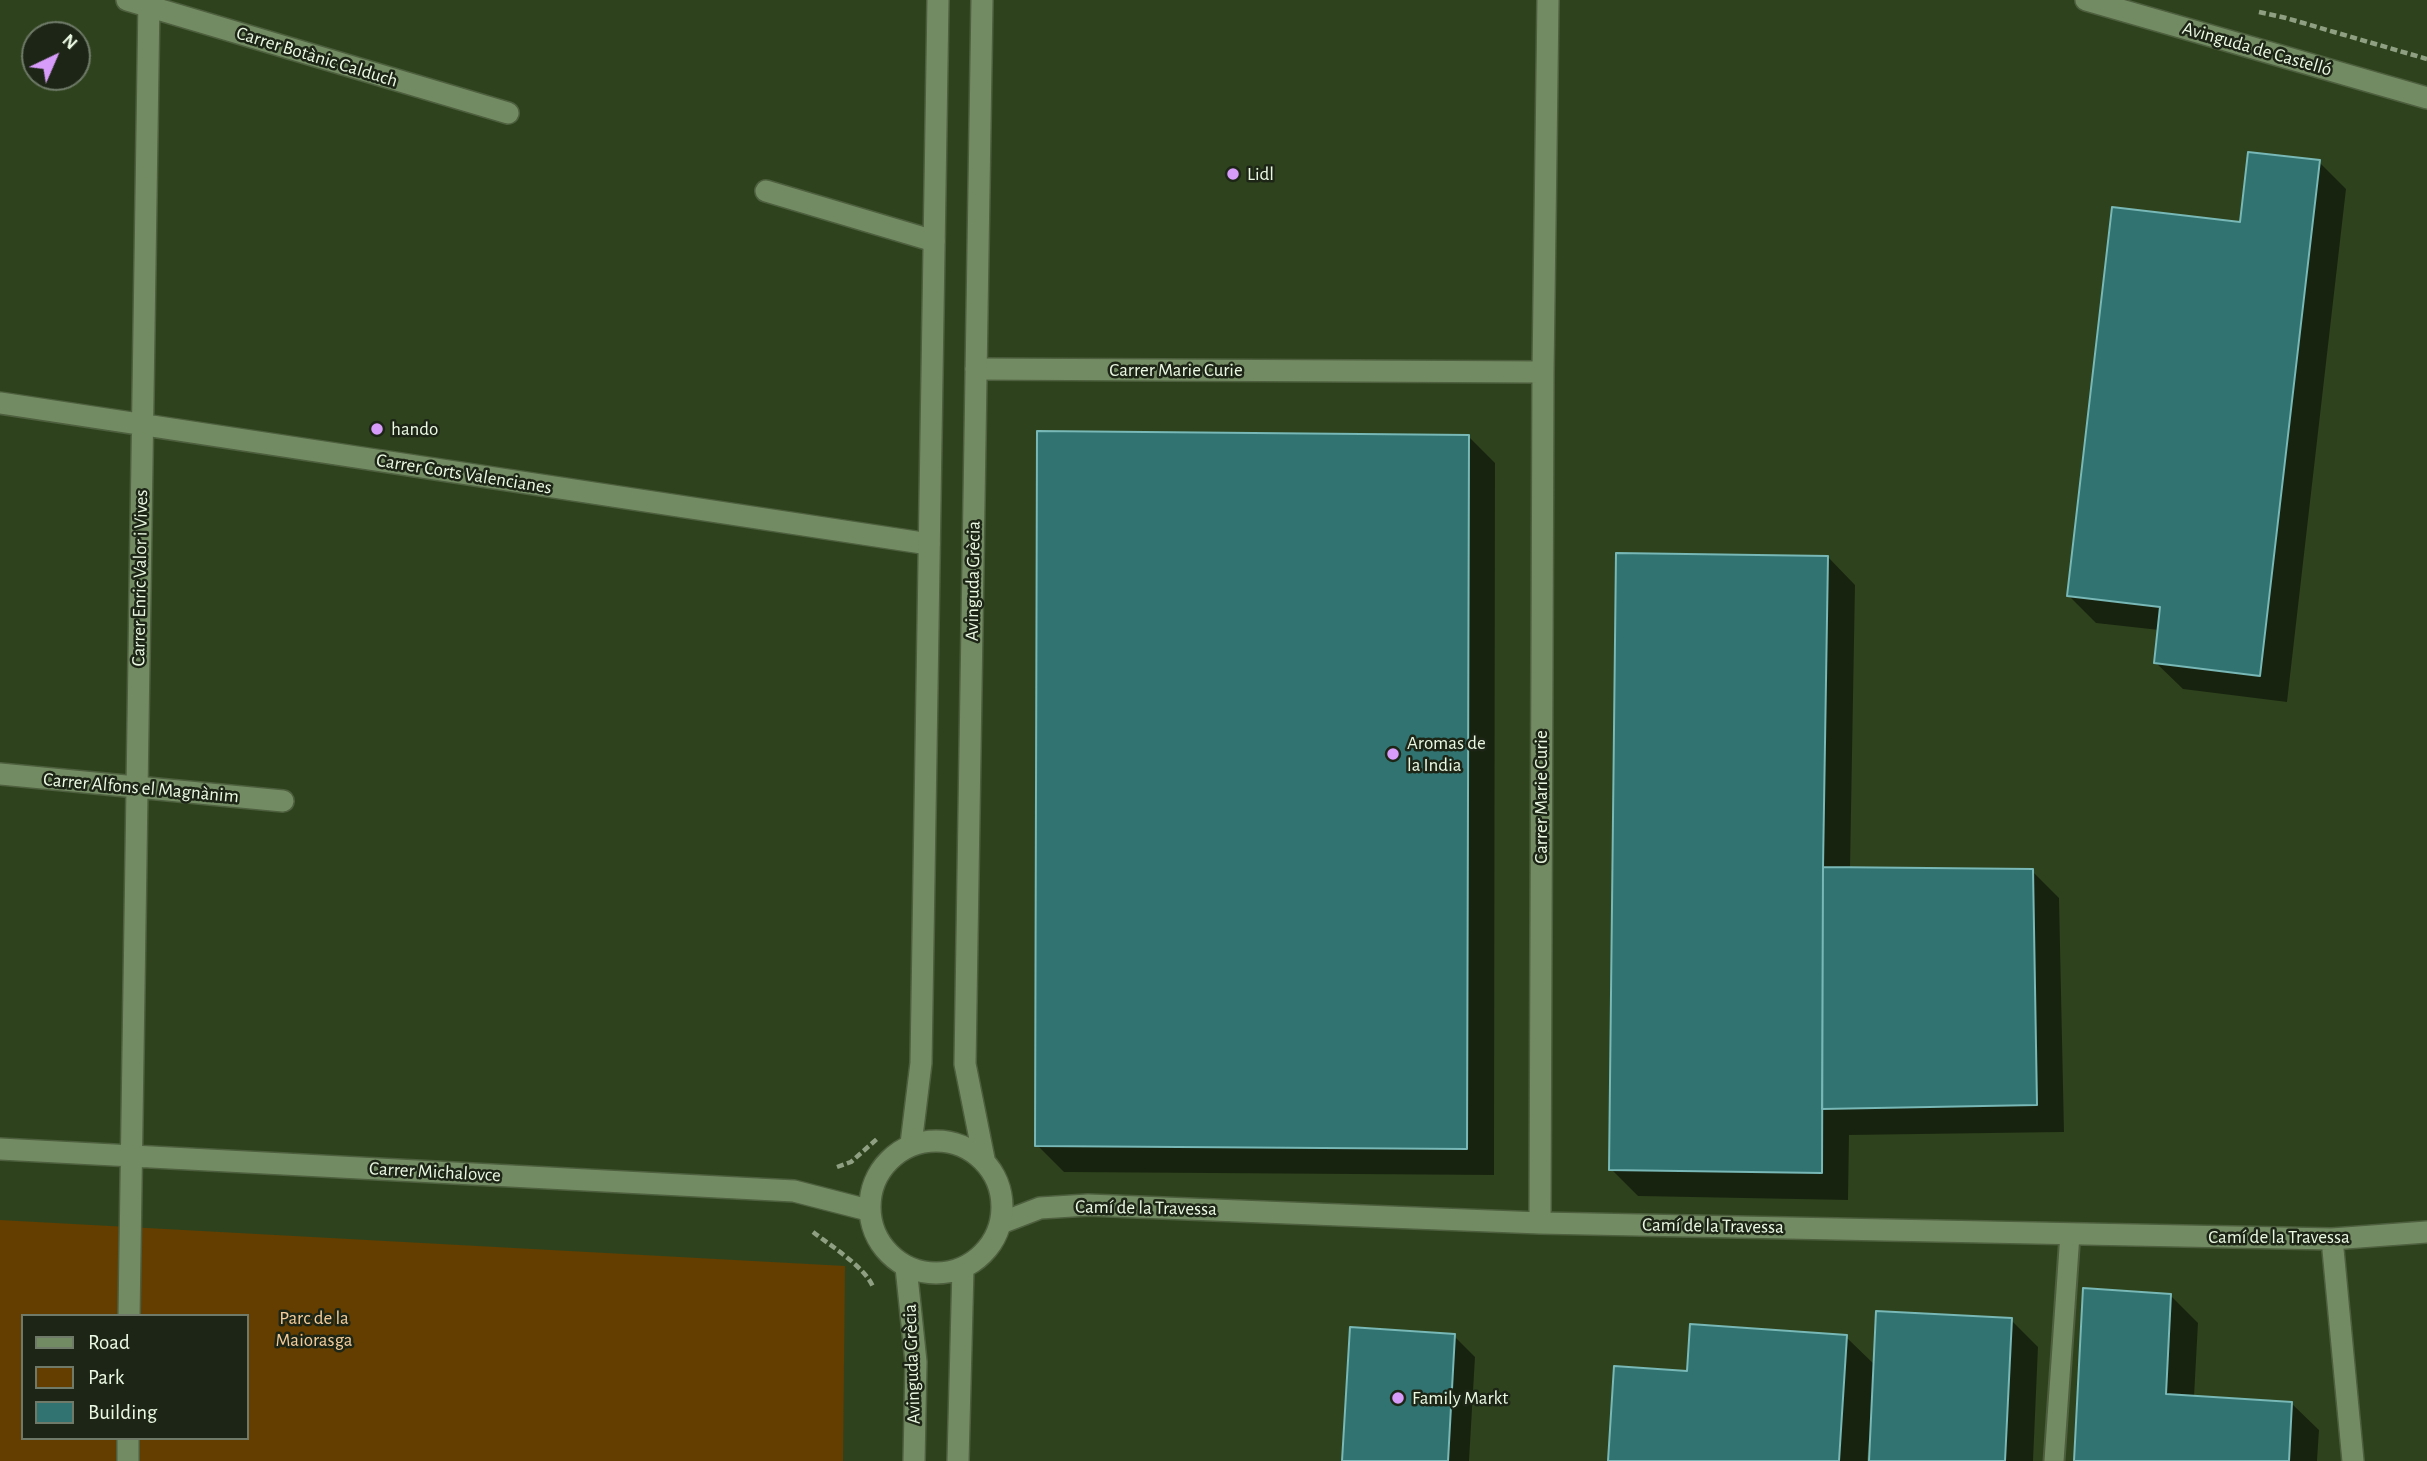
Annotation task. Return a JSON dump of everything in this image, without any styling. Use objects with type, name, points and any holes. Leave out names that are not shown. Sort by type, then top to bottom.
[{"type":"street","name":"Carrer Botànic Calduch","points":[[127,0],[149,4],[508,113]]},
{"type":"street","points":[[911,1144],[920,1063],[938,0]]},
{"type":"street","name":"Avinguda Grècia","points":[[982,0],[964,1065],[984,1159]]},
{"type":"street","name":"Carrer Marie Curie","points":[[1540,1223],[1543,372],[1548,0]]},
{"type":"street","name":"Avinguda de Castelló","points":[[2086,0],[2427,98]]},
{"type":"street","name":"Carrer Enric Valor i Vives","points":[[129,1314],[149,4]]},
{"type":"street","points":[[766,191],[933,240]]},
{"type":"street","name":"Carrer Marie Curie","points":[[976,369],[1543,372]]},
{"type":"street","name":"Carrer Corts Valencianes","points":[[0,403],[929,544]]},
{"type":"street","name":"Carrer Alfons el Magnànim","points":[[0,774],[283,801]]},
{"type":"street","points":[[950,1140],[984,1159],[1001,1189],[1001,1223],[988,1250],[963,1268],[935,1274],[906,1267],[880,1243],[868,1210],[879,1170],[911,1144],[950,1140]]},
{"type":"street","name":"Carrer Michalovce","points":[[0,1149],[794,1191],[868,1210]]},
{"type":"street","name":"Camí de la Travessa","points":[[1001,1223],[1040,1208],[1088,1205],[1540,1223],[2070,1234],[2332,1239],[2427,1231]]},
{"type":"street","points":[[2332,1239],[2353,1461]]},
{"type":"street","name":"Avinguda Grècia","points":[[906,1267],[916,1362],[914,1461]]},
{"type":"street","points":[[958,1461],[963,1268]]},
{"type":"street","points":[[128,1440],[128,1461]]},
{"type":"lane","points":[[2054,1461],[2070,1234]]},
{"type":"path","points":[[2250,10],[2427,59]]},
{"type":"green space","name":"Parc de la Maiorasga","points":[[0,1220],[845,1266],[843,1461],[0,1461]]},
{"type":"building","points":[[2248,152],[2320,160],[2260,676],[2154,663],[2160,607],[2067,596],[2112,207],[2240,222]]},
{"type":"building","points":[[1037,431],[1469,435],[1467,1149],[1035,1146]]},
{"type":"building","points":[[1616,553],[1828,556],[1822,1173],[1609,1170]]},
{"type":"building","points":[[1823,867],[2033,869],[2037,1105],[1822,1109]]},
{"type":"building","points":[[2083,1288],[2171,1294],[2166,1394],[2292,1402],[2289,1461],[2074,1461]]},
{"type":"building","points":[[1876,1311],[2012,1318],[2005,1461],[1869,1461]]},
{"type":"building","points":[[1690,1324],[1847,1335],[1839,1461],[1608,1461],[1614,1366],[1687,1371]]},
{"type":"building","name":"Family Markt","points":[[1350,1327],[1455,1334],[1448,1461],[1342,1461]]},
{"type":"place","name":"Lidl","points":[[1233,174]]},
{"type":"place","name":"hando","points":[[377,429]]},
{"type":"place","name":"Aromas de la India","points":[[1393,754]]},
{"type":"place","name":"Family Markt","points":[[1398,1398]]}]
